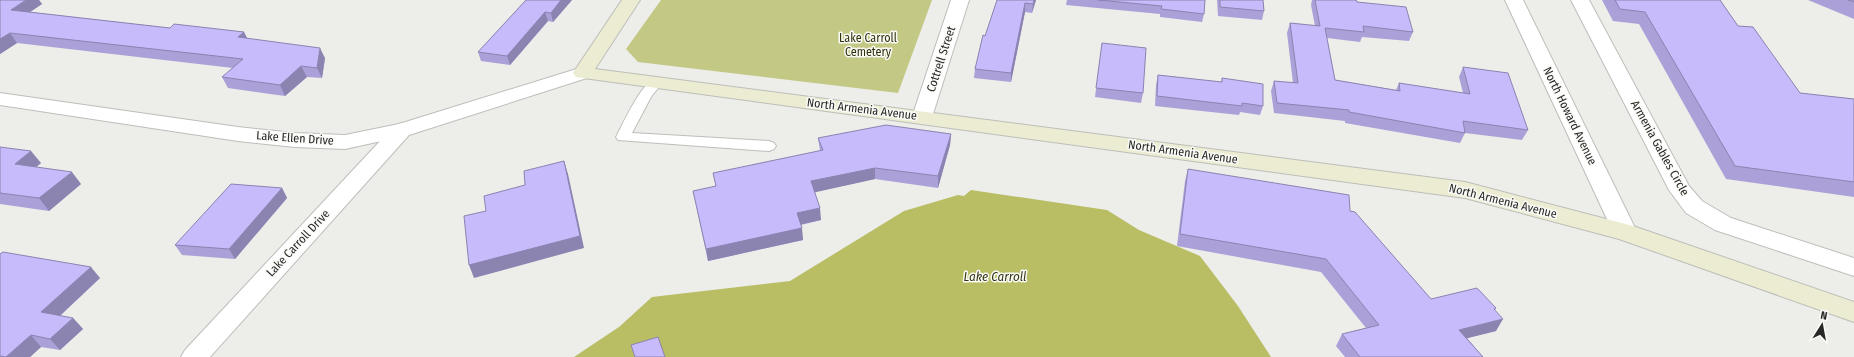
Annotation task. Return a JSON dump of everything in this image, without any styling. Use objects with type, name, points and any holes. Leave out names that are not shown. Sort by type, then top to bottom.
[{"type":"main road","points":[[583,73],[631,0]]},
{"type":"main road","name":"North Armenia Avenue","points":[[583,73],[1465,190],[1625,232],[1854,312]]},
{"type":"street","name":"Cottrell Street","points":[[922,117],[960,0]]},
{"type":"street","name":"North Howard Avenue","points":[[1514,0],[1625,232]]},
{"type":"street","name":"Armenia Gables Circle","points":[[1580,0],[1680,190],[1694,206],[1723,224],[1854,267]]},
{"type":"street","name":"Lake Ellen Drive","points":[[0,99],[238,134],[295,140],[346,142],[402,130],[583,73]]},
{"type":"street","name":"Lake Carroll Drive","points":[[194,357],[402,130]]},
{"type":"lane","points":[[655,83],[645,96],[623,137],[769,146]]},
{"type":"green space","name":"Lake Carroll Cemetery","points":[[661,0],[932,0],[898,93],[638,62],[626,49]]},
{"type":"water","name":"Lake Carroll","points":[[971,190],[1107,210],[1139,230],[1200,256],[1238,306],[1271,357],[574,357],[619,327],[652,297],[790,281],[904,211],[958,195],[964,196]]},
{"type":"building","points":[[0,0],[26,0],[11,10],[170,28],[174,24],[244,32],[238,37],[320,48],[317,68],[301,66],[280,85],[222,77],[243,59],[10,33],[0,39]]},
{"type":"building","points":[[526,0],[561,0],[551,13],[545,12],[507,56],[478,52]]},
{"type":"building","points":[[997,0],[1034,0],[1033,4],[1025,3],[1011,73],[975,69],[983,35],[985,36]]},
{"type":"building","points":[[1098,0],[1205,0],[1204,14],[1161,9],[1162,6]]},
{"type":"building","points":[[1220,0],[1263,0],[1264,11],[1220,7]]},
{"type":"building","points":[[1315,0],[1356,0],[1357,2],[1406,7],[1413,32],[1363,26],[1364,32],[1325,28],[1335,80],[1400,91],[1399,83],[1470,94],[1463,67],[1508,73],[1528,130],[1463,121],[1465,133],[1349,112],[1349,110],[1277,103],[1274,81],[1298,83],[1290,23],[1320,26]]},
{"type":"building","points":[[1615,0],[1720,0],[1738,26],[1753,27],[1800,93],[1854,99],[1854,182],[1735,166],[1645,12],[1620,9]]},
{"type":"building","points":[[1102,43],[1146,48],[1143,93],[1096,88]]},
{"type":"building","points":[[1158,75],[1222,82],[1222,78],[1263,84],[1263,106],[1242,103],[1242,106],[1157,96]]},
{"type":"building","points":[[886,125],[951,134],[938,176],[875,168],[811,181],[820,208],[797,213],[802,228],[706,249],[693,191],[716,186],[713,173],[823,150],[818,138]]},
{"type":"building","points":[[0,147],[31,151],[15,164],[72,172],[39,198],[0,193]]},
{"type":"building","points":[[564,161],[580,236],[469,265],[464,216],[486,211],[484,196],[525,185],[524,171]]},
{"type":"building","points":[[1188,169],[1349,195],[1350,211],[1355,212],[1431,299],[1477,288],[1496,308],[1494,309],[1503,319],[1459,330],[1483,357],[1360,357],[1342,334],[1379,325],[1326,259],[1180,234]]},
{"type":"building","points":[[231,184],[282,188],[229,249],[175,245]]},
{"type":"building","points":[[3,252],[91,267],[41,312],[73,318],[50,339],[31,335],[6,357],[0,356],[0,254]]},
{"type":"building","points":[[658,337],[665,357],[635,357],[631,345]]}]
